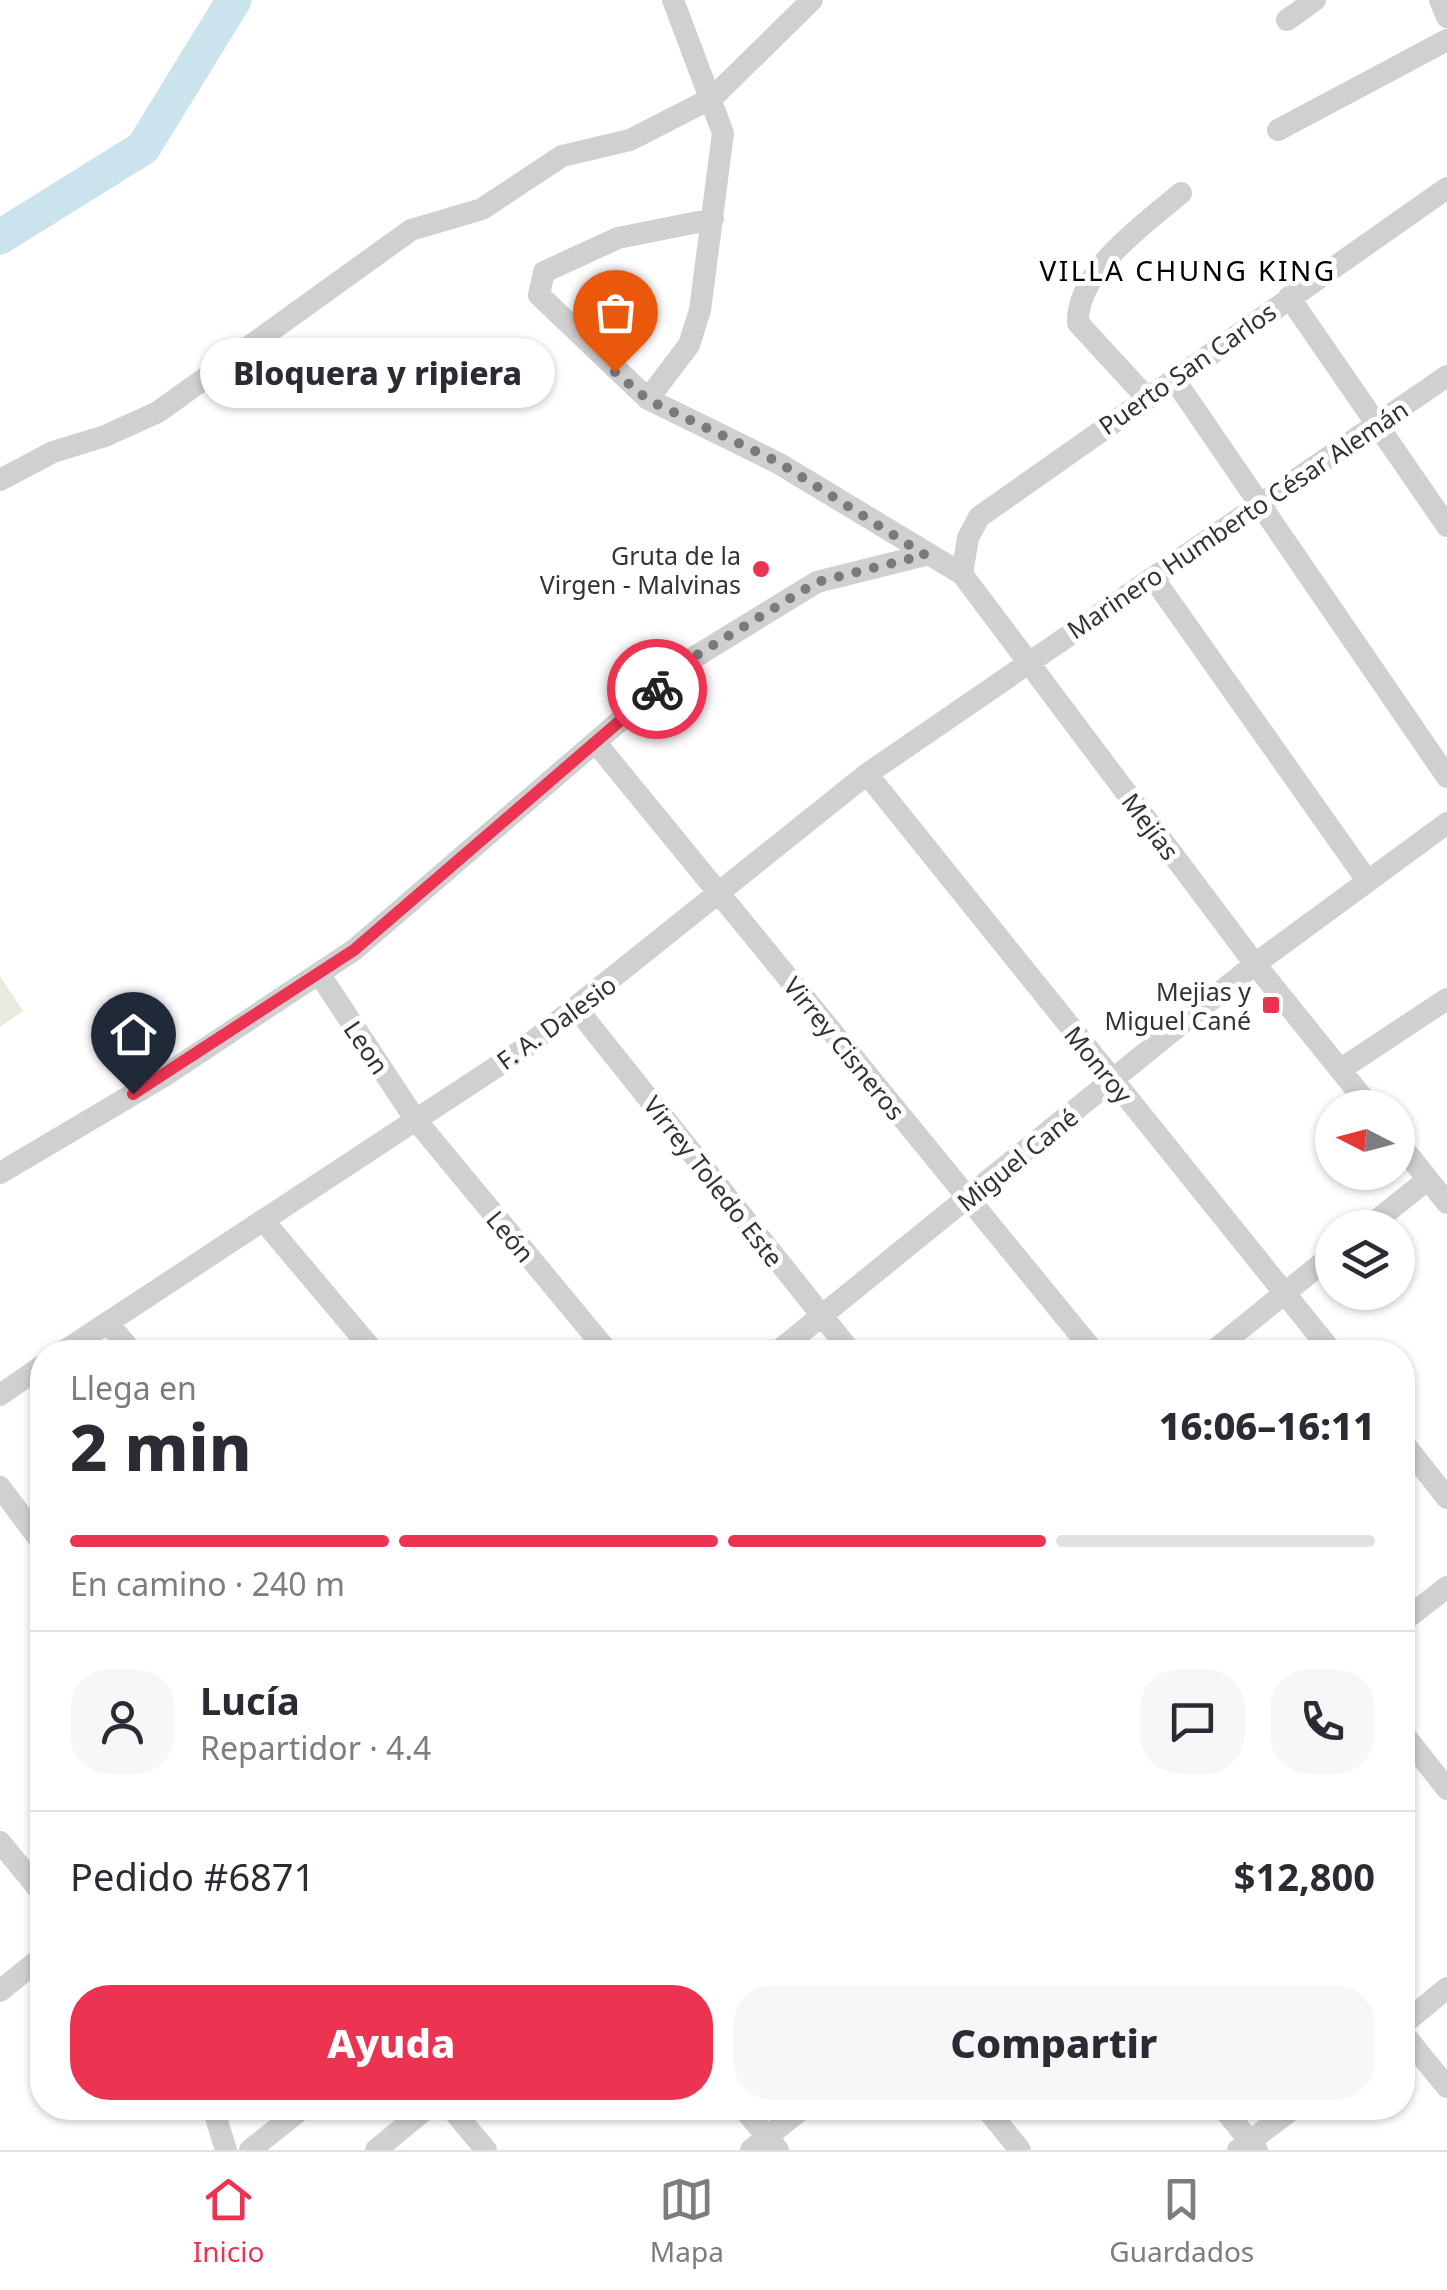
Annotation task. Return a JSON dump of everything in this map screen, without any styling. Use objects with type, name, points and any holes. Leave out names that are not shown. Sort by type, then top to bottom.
[{"type":"street","points":[[648,400],[689,344],[700,310],[723,134],[674,0]]},
{"type":"street","points":[[0,480],[53,452],[158,412],[411,230],[482,209],[562,156],[630,140],[712,98],[812,0]]},
{"type":"street","points":[[1287,20],[1315,0]]},
{"type":"street","points":[[1440,0],[1447,17]]},
{"type":"street","points":[[1278,130],[1447,40]]},
{"type":"street","name":"Puerto San Carlos","points":[[962,574],[968,538],[979,516],[1447,188]]},
{"type":"street","points":[[1146,397],[1078,323],[1078,309],[1112,251],[1181,193]]},
{"type":"street","name":"Mejías","points":[[713,218],[618,238],[544,272],[539,295],[648,400],[778,462],[925,555],[962,574],[1255,964],[1356,1090]]},
{"type":"street","points":[[1288,297],[1447,526]]},
{"type":"street","name":"Marinero Humberto César Alemán","points":[[1028,662],[1154,580],[1447,376]]},
{"type":"street","points":[[1174,379],[1447,777]]},
{"type":"street","points":[[0,1172],[164,1076],[320,975],[443,876],[692,658],[817,582],[925,555]]},
{"type":"street","points":[[1154,580],[1366,880]]},
{"type":"street","name":"F. A. Dalesio","points":[[82,1340],[577,1009],[867,774],[1028,662]]},
{"type":"street","name":"Virrey Cisneros","points":[[596,742],[1084,1340]]},
{"type":"street","name":"Monroy","points":[[867,774],[1322,1340]]},
{"type":"street","name":"Miguel Cané","points":[[792,1340],[1255,964],[1447,823]]},
{"type":"street","name":"Leon","points":[[320,975],[415,1119]]},
{"type":"street","points":[[1340,1070],[1447,998]]},
{"type":"street","name":"Virrey Toledo Este","points":[[577,1009],[841,1340]]},
{"type":"street","name":"León","points":[[415,1119],[598,1340]]},
{"type":"street","points":[[1415,1164],[1447,1202]]},
{"type":"street","points":[[1390,1210],[1428,1180]]},
{"type":"street","points":[[264,1220],[364,1340]]},
{"type":"street","points":[[1227,1340],[1315,1269]]},
{"type":"street","points":[[108,1323],[122,1340]]},
{"type":"street","points":[[0,1395],[30,1374]]},
{"type":"street","points":[[1415,1457],[1447,1498]]},
{"type":"street","points":[[0,1487],[30,1527]]},
{"type":"street","points":[[1415,1612],[1447,1586]]},
{"type":"street","points":[[1415,1748],[1447,1789]]},
{"type":"street","points":[[0,1842],[30,1878]]},
{"type":"street","points":[[0,1991],[30,1967]]},
{"type":"street","points":[[1415,2017],[1447,1988]]},
{"type":"street","points":[[1415,2046],[1447,2087]]},
{"type":"street","points":[[217,2120],[226,2150]]},
{"type":"street","points":[[250,2150],[288,2120]]},
{"type":"street","points":[[376,2150],[412,2120]]},
{"type":"street","points":[[461,2120],[486,2150]]},
{"type":"street","points":[[750,2120],[765,2145],[791,2120]]},
{"type":"street","points":[[996,2120],[1020,2150]]},
{"type":"street","points":[[1230,2120],[1248,2147],[1280,2120]]},
{"type":"shaded area","points":[[0,976],[23,1011],[0,1027]]},
{"type":"waterway","points":[[0,237],[143,148],[234,0]]},
{"type":"way so far","points":[[615,372],[648,400],[778,462],[925,555],[817,582],[692,658],[657,689]]},
{"type":"place","name":"Bloquera y ripiera","points":[[615,372]]},
{"type":"place","name":"Gruta de la Virgen - Malvinas","points":[[761,569]]},
{"type":"place","name":"Mejias y Miguel Cané","points":[[1271,1005]]},
{"type":"district","name":"VILLA CHUNG KING","points":[[1188,270]]},
{"type":"route","points":[[133,1094],[260,1015],[354,950],[657,689]]}]
